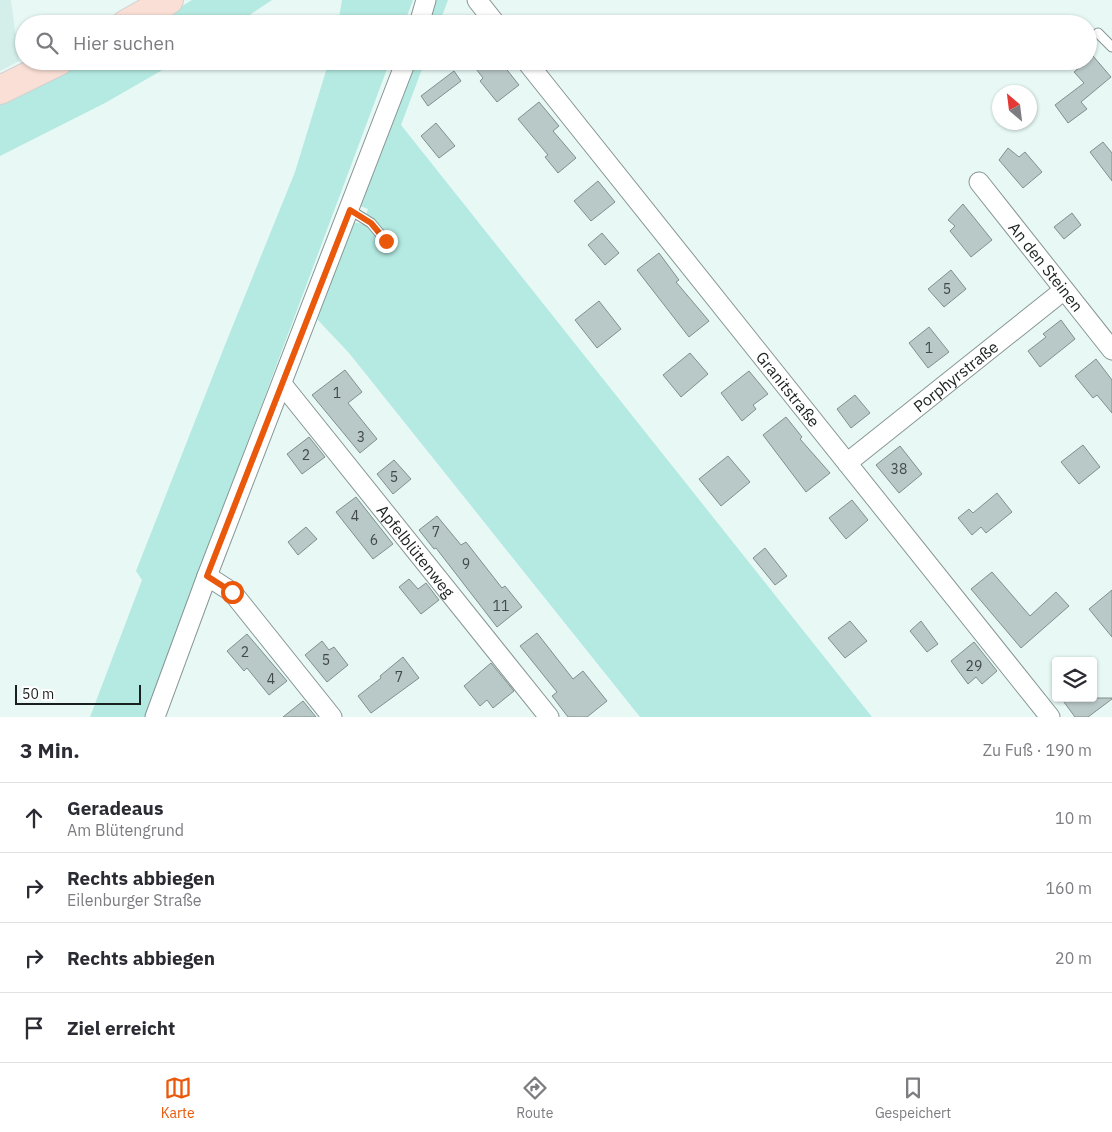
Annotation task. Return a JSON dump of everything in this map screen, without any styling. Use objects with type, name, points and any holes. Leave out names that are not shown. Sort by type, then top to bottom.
[{"type":"main road","points":[[142,15],[169,0]]},
{"type":"main road","points":[[0,90],[41,70]]},
{"type":"street","points":[[422,15],[426,0]]},
{"type":"street","points":[[477,0],[489,15]]},
{"type":"street","points":[[155,717],[207,576],[403,70]]},
{"type":"street","name":"Granitstraße","points":[[533,70],[1050,717]]},
{"type":"street","name":"An den Steinen","points":[[979,182],[1112,350]]},
{"type":"street","name":"Porphyrstraße","points":[[848,464],[1064,290]]},
{"type":"street","name":"Apfelblütenweg","points":[[282,384],[549,717]]},
{"type":"street","points":[[207,576],[232,592],[332,717]]},
{"type":"lane","points":[[1098,33],[1112,47]]},
{"type":"lane","points":[[350,210],[371,223],[386,241]]},
{"type":"shaded area","points":[[0,0],[11,0],[15,30],[15,63],[0,71]]},
{"type":"shaded area","points":[[192,0],[272,0],[250,15],[167,15]]},
{"type":"shaded area","points":[[342,0],[413,0],[407,15],[340,15]]},
{"type":"shaded area","points":[[435,0],[448,0],[442,15],[429,15]]},
{"type":"shaded area","points":[[64,70],[162,70],[105,103],[0,156],[0,102]]},
{"type":"shaded area","points":[[326,70],[387,70],[145,717],[90,717],[142,580],[136,571],[295,172]]},
{"type":"shaded area","points":[[410,70],[422,70],[401,125],[872,717],[640,717],[349,353],[317,319],[353,222],[363,224],[368,209],[360,206]]},
{"type":"building","points":[[1097,61],[1111,77],[1081,102],[1087,109],[1068,123],[1055,105],[1084,83],[1074,72],[1076,70],[1097,70]]},
{"type":"building","points":[[477,70],[507,70],[519,85],[497,102],[480,81],[483,78]]},
{"type":"building","points":[[454,71],[461,81],[428,106],[421,96]]},
{"type":"building","points":[[539,102],[559,126],[553,131],[576,158],[558,173],[545,157],[548,155],[518,119]]},
{"type":"building","points":[[436,123],[455,146],[439,158],[421,136]]},
{"type":"building","points":[[1103,142],[1112,153],[1112,181],[1090,152]]},
{"type":"building","points":[[1008,148],[1019,157],[1025,152],[1042,172],[1023,188],[999,160]]},
{"type":"building","points":[[598,181],[615,202],[591,221],[574,201]]},
{"type":"building","points":[[963,204],[992,240],[971,257],[950,231],[955,226],[948,220]]},
{"type":"building","points":[[1072,213],[1081,225],[1064,239],[1054,227]]},
{"type":"building","points":[[602,233],[619,253],[605,265],[588,245]]},
{"type":"building","points":[[659,253],[679,280],[676,282],[709,321],[689,337],[637,270]]},
{"type":"building","points":[[951,270],[966,289],[944,307],[928,289]]},
{"type":"building","points":[[599,301],[621,329],[597,348],[575,320]]},
{"type":"building","points":[[1061,320],[1075,339],[1040,367],[1028,351],[1046,337],[1043,334]]},
{"type":"building","points":[[929,327],[949,352],[928,368],[909,343]]},
{"type":"building","points":[[690,353],[708,374],[681,397],[663,375]]},
{"type":"building","points":[[1096,359],[1112,380],[1112,413],[1097,395],[1093,398],[1075,376]]},
{"type":"building","points":[[345,370],[362,392],[348,403],[377,439],[360,453],[312,395]]},
{"type":"building","points":[[749,371],[768,394],[753,405],[756,409],[742,421],[721,393]]},
{"type":"building","points":[[855,395],[870,413],[851,428],[837,409]]},
{"type":"building","points":[[786,417],[802,437],[800,439],[830,473],[806,492],[763,435]]},
{"type":"building","points":[[309,437],[325,457],[302,474],[287,454]]},
{"type":"building","points":[[1083,445],[1100,467],[1079,484],[1061,462]]},
{"type":"building","points":[[900,446],[922,474],[899,493],[876,465]]},
{"type":"building","points":[[728,456],[750,482],[721,506],[699,479]]},
{"type":"building","points":[[394,460],[411,479],[393,494],[377,474]]},
{"type":"building","points":[[997,493],[1012,512],[986,533],[981,527],[972,535],[958,518],[969,509],[973,513]]},
{"type":"building","points":[[356,497],[393,544],[373,559],[336,512]]},
{"type":"building","points":[[852,500],[868,520],[846,539],[829,518]]},
{"type":"building","points":[[437,516],[461,545],[466,542],[502,588],[505,586],[522,607],[497,627],[436,548],[434,549],[419,530]]},
{"type":"building","points":[[306,527],[317,539],[298,555],[288,542]]},
{"type":"building","points":[[765,548],[787,576],[775,585],[753,558]]},
{"type":"building","points":[[992,572],[1030,616],[1056,592],[1069,606],[1021,648],[971,589]]},
{"type":"building","points":[[409,579],[418,589],[426,583],[439,600],[421,614],[399,587]]},
{"type":"building","points":[[1112,590],[1112,637],[1089,609]]},
{"type":"building","points":[[850,621],[867,641],[845,658],[828,638]]},
{"type":"building","points":[[921,621],[938,644],[927,652],[910,631]]},
{"type":"building","points":[[537,633],[573,679],[583,671],[607,701],[587,717],[568,717],[552,696],[557,692],[520,646]]},
{"type":"building","points":[[247,634],[287,681],[269,695],[247,668],[244,671],[227,651]]},
{"type":"building","points":[[322,641],[329,650],[334,647],[348,665],[327,682],[305,655]]},
{"type":"building","points":[[974,642],[997,671],[982,684],[976,677],[968,684],[951,661]]},
{"type":"building","points":[[403,657],[419,678],[371,713],[358,696]]},
{"type":"building","points":[[491,663],[514,691],[493,708],[487,700],[480,706],[464,686]]},
{"type":"building","points":[[1097,698],[1112,698],[1088,717],[1075,717],[1064,702],[1097,702]]},
{"type":"building","points":[[303,701],[316,717],[283,717]]},
{"type":"route","points":[[232,592],[207,576],[350,210],[371,223],[386,241]]}]
